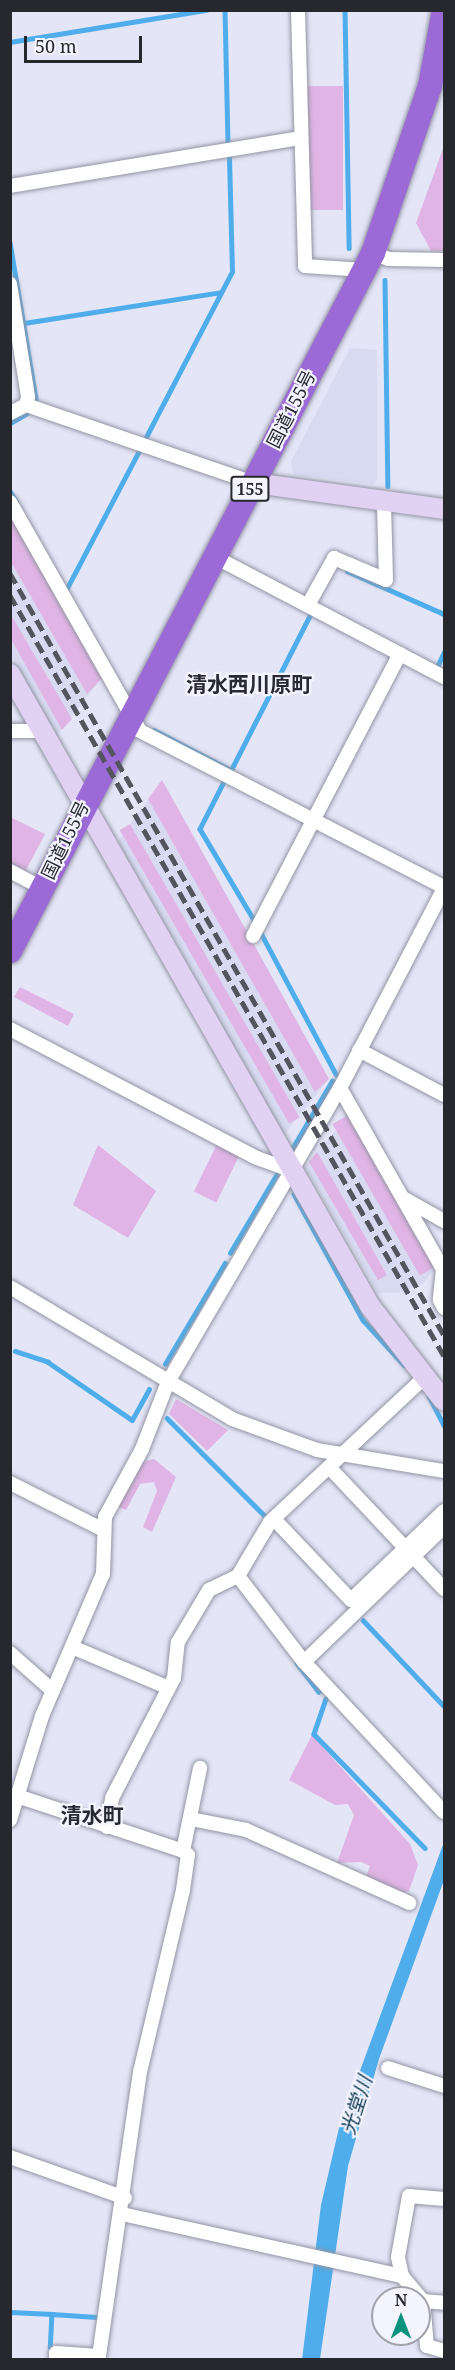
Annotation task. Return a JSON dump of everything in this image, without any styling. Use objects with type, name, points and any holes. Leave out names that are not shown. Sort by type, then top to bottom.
[{"type":"highway","name":"国道155号","points":[[10,951],[85,800],[215,558],[368,261],[430,86],[444,10]]},
{"type":"street","points":[[298,10],[304,266],[389,259],[444,260]]},
{"type":"street","points":[[10,186],[300,138]]},
{"type":"street","points":[[10,284],[26,405]]},
{"type":"street","points":[[10,413],[26,405],[254,483],[444,509]]},
{"type":"street","points":[[308,605],[334,558],[386,580],[384,501]]},
{"type":"street","points":[[10,502],[140,730],[444,888],[340,1088],[168,1382],[142,1449],[105,1517],[103,1574],[53,1691],[10,1820]]},
{"type":"street","points":[[215,558],[444,677]]},
{"type":"street","points":[[253,936],[400,654]]},
{"type":"street","points":[[10,674],[85,800],[370,1306],[438,1387],[341,1455],[274,1519],[238,1576],[209,1590],[178,1642],[169,1688],[112,1798],[107,1827]]},
{"type":"street","points":[[10,731],[44,731]]},
{"type":"street","points":[[10,871],[42,888]]},
{"type":"street","points":[[10,1029],[257,1158],[292,1171]]},
{"type":"street","points":[[359,1050],[444,1095]]},
{"type":"street","points":[[340,1088],[405,1199],[442,1269],[440,1300],[444,1308]]},
{"type":"street","points":[[405,1199],[444,1221]]},
{"type":"street","points":[[10,1287],[232,1419],[341,1455],[444,1471]]},
{"type":"street","points":[[329,1467],[444,1589]]},
{"type":"street","points":[[10,1483],[104,1530]]},
{"type":"street","points":[[304,1662],[410,1552],[444,1510]]},
{"type":"street","points":[[274,1519],[351,1600],[444,1527]]},
{"type":"street","points":[[238,1576],[304,1662],[444,1812]]},
{"type":"street","points":[[72,1647],[169,1688]]},
{"type":"street","points":[[10,1653],[53,1691]]},
{"type":"street","points":[[183,1851],[200,1768]]},
{"type":"street","points":[[17,1796],[183,1851],[188,1855],[183,1890],[140,2072],[125,2198],[99,2356],[56,2353],[56,2360]]},
{"type":"street","points":[[191,1818],[246,1830],[409,1903]]},
{"type":"street","points":[[388,2068],[444,2086]]},
{"type":"street","points":[[10,2157],[125,2198]]},
{"type":"street","points":[[410,2286],[402,2276],[398,2257],[409,2196],[444,2199]]},
{"type":"street","points":[[122,2214],[402,2276]]},
{"type":"shaded area","points":[[303,86],[343,86],[343,210],[303,210]]},
{"type":"shaded area","points":[[444,146],[444,251],[431,251],[416,223]]},
{"type":"shaded area","points":[[350,348],[377,350],[377,479],[374,484],[293,475],[291,461]]},
{"type":"shaded area","points":[[10,514],[103,677],[56,736],[11,657]]},
{"type":"shaded area","points":[[10,514],[103,677],[87,694],[11,562]]},
{"type":"shaded area","points":[[10,613],[72,719],[62,730],[11,639]]},
{"type":"shaded area","points":[[162,780],[329,1079],[284,1135],[118,841]]},
{"type":"shaded area","points":[[162,780],[329,1079],[315,1092],[148,799]]},
{"type":"shaded area","points":[[10,817],[45,834],[24,874],[11,867]]},
{"type":"shaded area","points":[[130,824],[300,1118],[289,1124],[120,830]]},
{"type":"shaded area","points":[[20,987],[74,1014],[68,1026],[14,997]]},
{"type":"shaded area","points":[[348,1115],[436,1266],[424,1283],[398,1293],[378,1293],[305,1167]]},
{"type":"shaded area","points":[[348,1115],[436,1267],[420,1276],[332,1124]]},
{"type":"shaded area","points":[[218,1142],[240,1153],[216,1202],[194,1191]]},
{"type":"shaded area","points":[[98,1145],[156,1191],[128,1238],[73,1205]]},
{"type":"shaded area","points":[[317,1152],[387,1275],[378,1280],[309,1162]]},
{"type":"shaded area","points":[[176,1399],[228,1430],[207,1451],[169,1414]]},
{"type":"shaded area","points":[[154,1459],[176,1477],[152,1532],[143,1527],[157,1491],[154,1482],[140,1484],[126,1510],[117,1506],[141,1462]]},
{"type":"shaded area","points":[[312,1735],[410,1844],[418,1865],[409,1891],[401,1893],[366,1877],[370,1866],[361,1862],[337,1863],[354,1815],[348,1804],[335,1805],[289,1780]]},
{"type":"water","name":"光堂川","points":[[444,1842],[444,1880],[379,2059],[348,2166],[320,2359],[302,2360],[321,2205],[339,2128]]},
{"type":"waterway","points":[[10,42],[206,10]]},
{"type":"waterway","points":[[225,10],[228,144]]},
{"type":"waterway","points":[[345,10],[349,248]]},
{"type":"waterway","points":[[146,437],[232,272],[229,156]]},
{"type":"waterway","points":[[10,242],[36,399]]},
{"type":"waterway","points":[[385,280],[388,486]]},
{"type":"waterway","points":[[24,323],[221,292]]},
{"type":"waterway","points":[[10,423],[27,413]]},
{"type":"waterway","points":[[66,590],[139,451]]},
{"type":"waterway","points":[[10,491],[16,501]]},
{"type":"waterway","points":[[347,571],[444,614]]},
{"type":"waterway","points":[[154,730],[231,770],[311,613]]},
{"type":"waterway","points":[[437,667],[444,652]]},
{"type":"waterway","points":[[225,780],[200,829],[254,920]]},
{"type":"waterway","points":[[261,933],[336,1074]]},
{"type":"waterway","points":[[292,1149],[332,1081]]},
{"type":"waterway","points":[[230,1253],[277,1174]]},
{"type":"waterway","points":[[294,1194],[363,1320],[404,1365]]},
{"type":"waterway","points":[[165,1364],[225,1263]]},
{"type":"waterway","points":[[15,1351],[48,1362],[132,1420],[149,1389]]},
{"type":"waterway","points":[[429,1396],[444,1425]]},
{"type":"waterway","points":[[167,1418],[266,1517]]},
{"type":"waterway","points":[[363,1620],[444,1706]]},
{"type":"waterway","points":[[297,1663],[319,1692]]},
{"type":"waterway","points":[[326,1699],[314,1734],[425,1848]]},
{"type":"waterway","points":[[10,2312],[52,2314],[50,2347]]},
{"type":"waterway","points":[[52,2314],[96,2317]]},
{"type":"railway","points":[[10,573],[444,1335]]},
{"type":"railway","points":[[10,595],[444,1356]]},
{"type":"district","name":"清水西川原町","points":[[249,684]]},
{"type":"district","name":"清水町","points":[[92,1815]]}]
